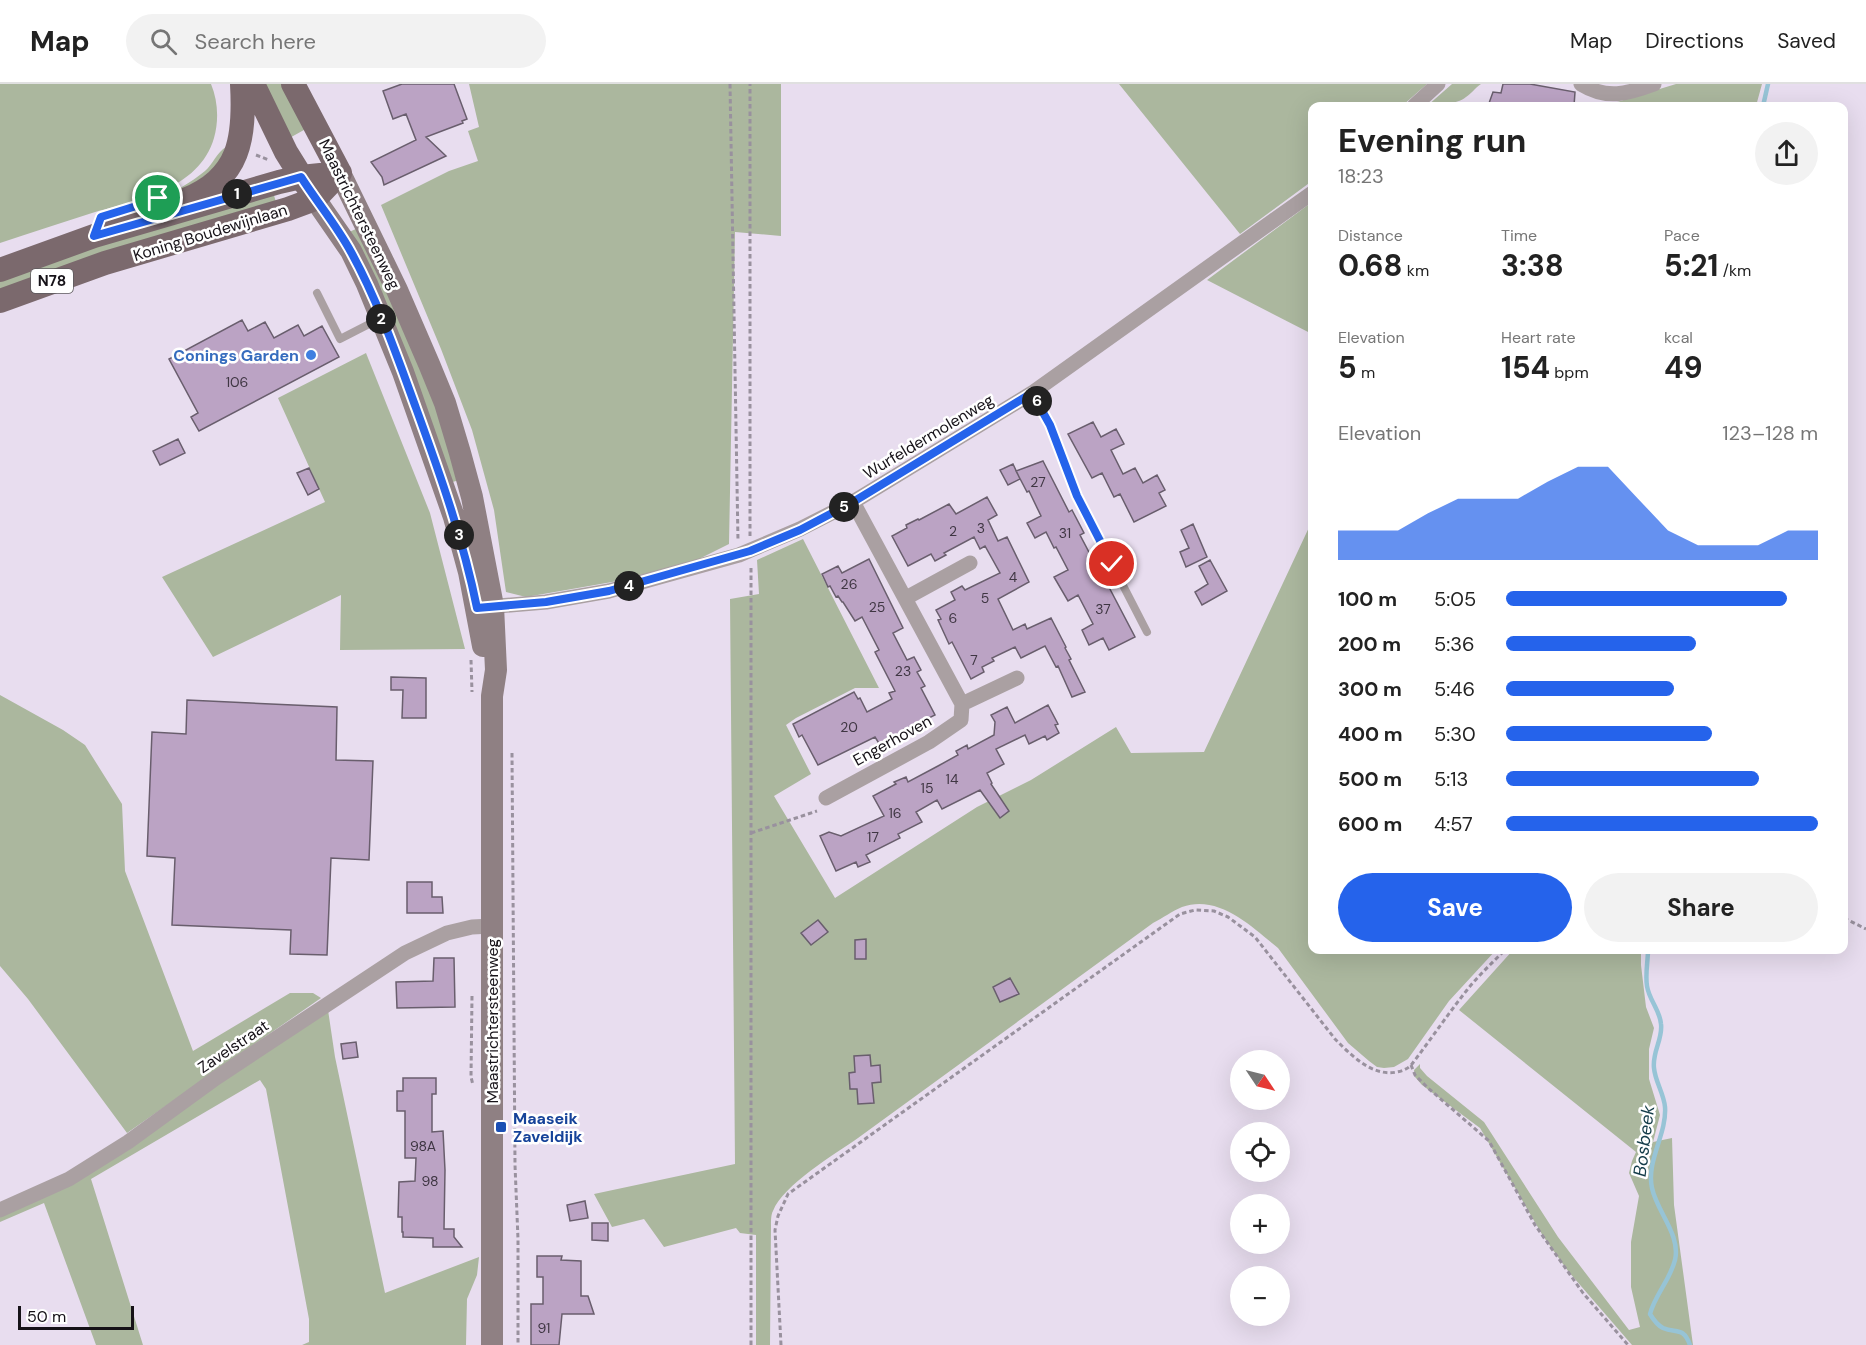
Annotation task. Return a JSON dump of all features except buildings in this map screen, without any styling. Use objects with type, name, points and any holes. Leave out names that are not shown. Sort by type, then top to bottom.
[{"type":"main road","points":[[94,236],[119,224],[192,197],[207,189],[217,180],[233,160],[241,140],[242,84]]},
{"type":"main road","name":"Maastrichtersteenweg","points":[[253,84],[286,152],[351,251],[381,318],[403,372],[450,505],[469,572],[485,607]]},
{"type":"main road","name":"Maastrichtersteenweg","points":[[292,84],[340,173],[397,290],[445,403],[472,497],[485,607],[496,670],[492,696],[492,1345]]},
{"type":"main road","name":"Koning Boudewijnlaan","points":[[0,270],[94,236],[301,177],[340,173]]},
{"type":"main road","name":"Koning Boudewijnlaan","points":[[0,301],[95,267],[315,199],[340,173]]},
{"type":"street","points":[[1418,102],[1438,84]]},
{"type":"street","points":[[1581,84],[1606,94],[1629,93],[1654,84]]},
{"type":"street","name":"Wurfeldermolenweg","points":[[485,607],[546,602],[609,591],[744,553],[800,530],[853,502],[1032,393],[1308,196]]},
{"type":"street","points":[[450,505],[472,497]]},
{"type":"street","points":[[853,502],[962,704],[1017,678]]},
{"type":"street","points":[[906,598],[970,562]]},
{"type":"street","name":"Engerhoven","points":[[826,798],[929,742],[961,720],[962,704]]},
{"type":"street","name":"Zavelstraat","points":[[0,1210],[69,1179],[128,1142],[216,1078],[405,953],[447,933],[472,927],[492,926]]},
{"type":"lane","points":[[317,293],[340,339],[381,318]]},
{"type":"lane","points":[[1032,393],[1050,425],[1077,496],[1147,632]]},
{"type":"path","points":[[730,84],[750,833],[751,1345]]},
{"type":"path","points":[[744,553],[750,84]]},
{"type":"path","points":[[255,154],[271,161]]},
{"type":"path","points":[[750,833],[818,810],[826,798]]},
{"type":"path","name":"Maastrichtersteenweg","points":[[514,800],[518,1345]]},
{"type":"path","points":[[781,1345],[775,1230],[778,1216],[788,1194],[1180,914],[1195,910],[1214,911],[1228,917],[1255,937],[1335,1039],[1371,1069],[1381,1073],[1396,1073],[1411,1065],[1469,987],[1500,954]]},
{"type":"path","points":[[1848,920],[1866,929]]},
{"type":"path","points":[[1411,1065],[1415,1075],[1428,1088],[1489,1141],[1535,1225],[1583,1293],[1628,1345]]},
{"type":"green space","points":[[0,84],[211,84],[217,111],[214,138],[206,156],[195,170],[164,190],[0,243]]},
{"type":"green space","points":[[259,84],[287,84],[311,126],[286,140]]},
{"type":"green space","points":[[469,84],[781,84],[781,236],[735,232],[729,544],[693,562],[612,582],[526,597],[506,592],[494,510],[472,430],[381,205],[449,171],[478,161],[468,131],[479,127]]},
{"type":"green space","points":[[1119,84],[1427,84],[1407,102],[1308,102],[1308,184],[1240,234]]},
{"type":"green space","points":[[1452,84],[1481,84],[1464,99],[1456,102],[1432,102]]},
{"type":"green space","points":[[1676,84],[1762,84],[1757,102],[1617,102]]},
{"type":"green space","points":[[226,147],[227,157],[180,196],[152,208],[105,223],[104,218],[144,205],[182,187],[205,171]]},
{"type":"green space","points":[[272,189],[276,202],[0,294],[0,279]]},
{"type":"green space","points":[[1308,205],[1308,332],[1207,280]]},
{"type":"green space","points":[[358,228],[415,352],[463,479],[449,483],[347,233]]},
{"type":"green space","points":[[366,353],[430,513],[465,649],[340,650],[341,595],[213,657],[162,577],[325,502],[278,398]]},
{"type":"green space","points":[[1308,530],[1308,954],[1492,954],[1449,1001],[1408,1059],[1394,1067],[1377,1067],[1348,1043],[1278,948],[1234,915],[1209,905],[1196,904],[1175,910],[1153,923],[811,1171],[787,1191],[772,1212],[771,1218],[770,1345],[756,1345],[756,1235],[740,1233],[736,1228],[664,1247],[644,1219],[612,1227],[594,1194],[735,1164],[730,599],[759,594],[757,560],[803,539],[879,688],[855,688],[786,725],[811,774],[774,796],[835,898],[977,807],[1031,780],[1116,727],[1131,753],[1204,752]]},
{"type":"green space","points":[[0,695],[85,745],[122,804],[125,871],[193,1051],[290,993],[313,993],[321,998],[127,1133],[28,999],[0,966]]},
{"type":"green space","points":[[1509,954],[1641,954],[1646,1007],[1654,1028],[1649,1049],[1649,1079],[1660,1115],[1653,1142],[1672,1138],[1674,1205],[1693,1345],[1632,1345],[1568,1271],[1543,1236],[1480,1128],[1422,1085],[1415,1077],[1414,1070],[1420,1064],[1420,1068],[1427,1076],[1484,1122],[1558,1237],[1629,1330],[1640,1327],[1631,1287],[1631,1242],[1639,1196],[1629,1173],[1636,1152],[1459,1010]]},
{"type":"green space","points":[[328,1010],[335,1057],[385,1293],[479,1257],[477,1275],[467,1299],[466,1345],[302,1345],[309,1342],[309,1319],[266,1089],[260,1080],[91,1179],[143,1345],[96,1345],[44,1203],[0,1222],[0,1215],[203,1094]]},
{"type":"waterway","name":"Bosbeek","points":[[1764,102],[1768,84]]},
{"type":"waterway","name":"Bosbeek","points":[[1648,954],[1647,986],[1661,1024],[1654,1068],[1665,1107],[1665,1117],[1651,1178],[1655,1197],[1672,1233],[1676,1251],[1673,1267],[1650,1314],[1661,1327],[1685,1335],[1690,1345]]},
{"type":"place","name":"Conings Garden","points":[[311,355]]},
{"type":"place","name":"Maaseik Zaveldijk","points":[[501,1127]]},
{"type":"route","points":[[158,198],[101,217],[94,236],[301,177],[351,251],[381,318],[403,372],[454,517],[477,608],[546,602],[609,591],[750,551],[800,530],[853,502],[1032,393],[1050,425],[1077,496],[1112,564]]}]
